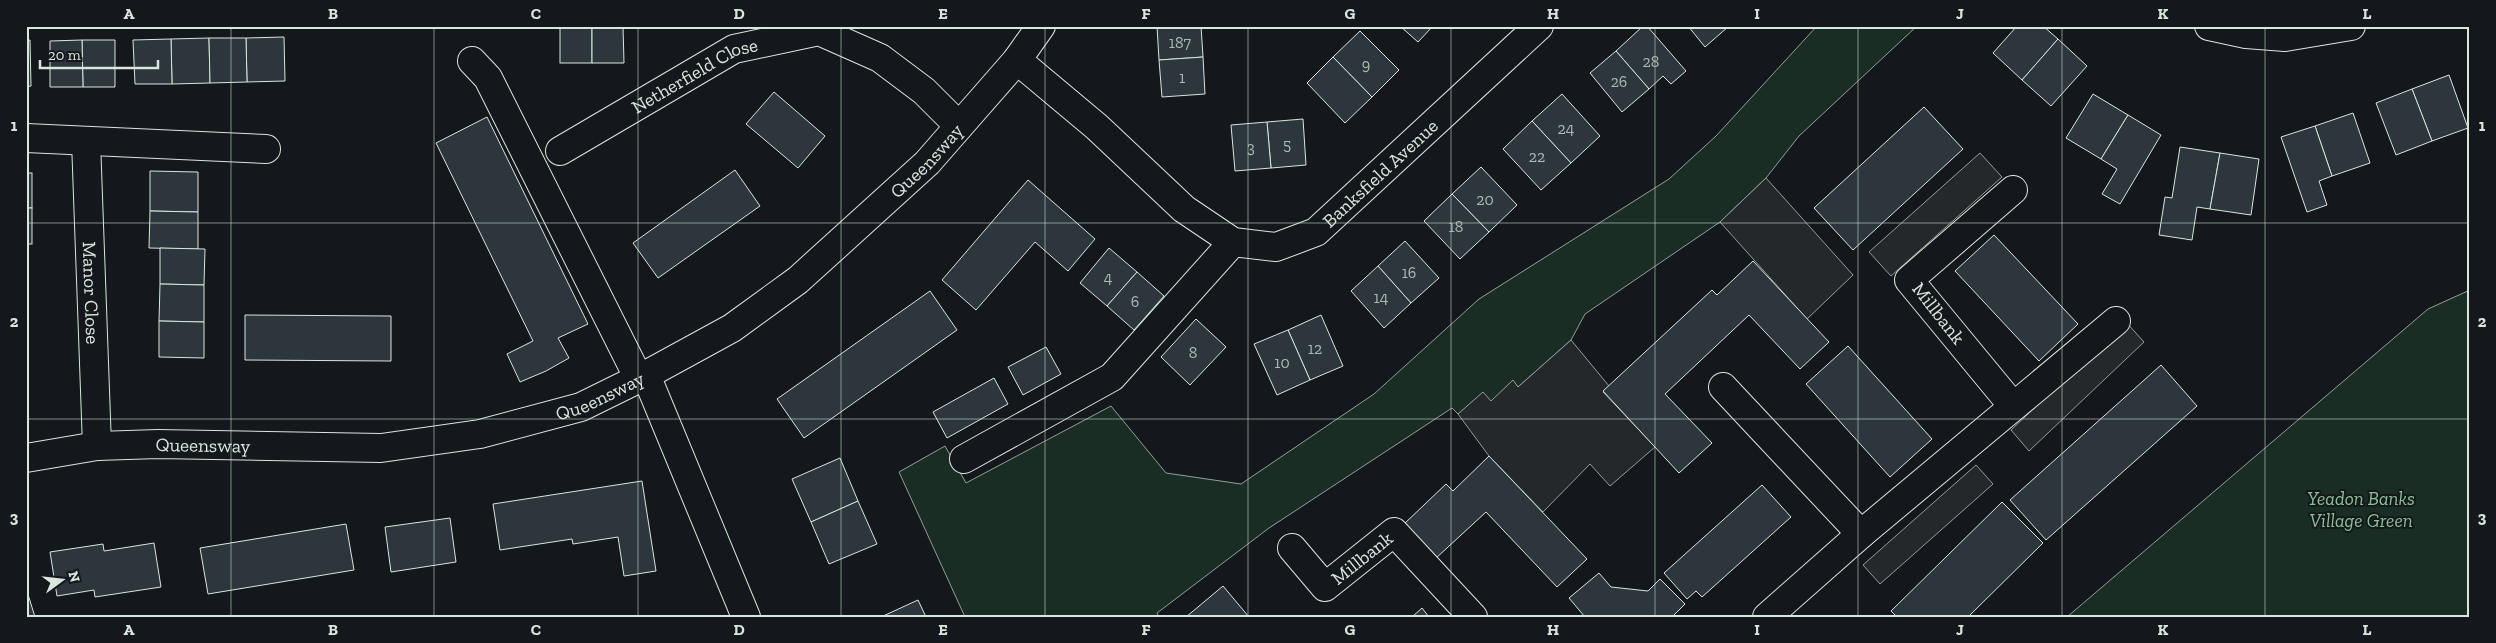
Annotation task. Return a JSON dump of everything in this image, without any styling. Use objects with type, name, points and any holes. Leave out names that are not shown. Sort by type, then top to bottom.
[{"type":"street","name":"Queensway","points":[[26,458],[97,446],[196,444],[381,448],[480,434],[581,407],[643,377],[732,328],[798,280],[927,163],[1017,60],[1042,26]]},
{"type":"street","name":"Banksfield Avenue","points":[[1017,60],[1097,127],[1184,208],[1233,242],[1276,247],[1316,232],[1539,26]]},
{"type":"street","points":[[2209,26],[2246,34],[2285,37],[2351,26]]},
{"type":"street","name":"Netherfield Close","points":[[560,151],[734,49],[819,30],[880,58],[924,91],[959,126]]},
{"type":"street","points":[[472,61],[488,78],[643,377],[746,617]]},
{"type":"street","points":[[26,138],[266,149]]},
{"type":"street","name":"Manor Close","points":[[86,141],[97,446]]},
{"type":"street","name":"Millbank","points":[[2013,190],[1909,280],[2013,406]]},
{"type":"street","points":[[964,459],[1112,378],[1233,242]]},
{"type":"street","points":[[1767,617],[1861,534],[2116,321]]},
{"type":"street","points":[[1724,387],[1861,534]]},
{"type":"street","name":"Millbank","points":[[1292,548],[1325,587],[1394,532],[1473,617]]},
{"type":"green space","points":[[1817,26],[1917,26],[1799,136],[1766,178],[1720,222],[1585,314],[1571,340],[1518,387],[1513,381],[1491,402],[1483,393],[1458,414],[1452,408],[1269,528],[1157,613],[1159,617],[965,617],[899,472],[945,446],[966,483],[1111,406],[1166,473],[1241,484],[1374,394],[1479,299],[1669,179],[1716,136]]},
{"type":"green space","name":"Yeadon Banks Village Green","points":[[2470,290],[2470,617],[2067,617],[2428,309]]},
{"type":"shaded area","points":[[1980,153],[2002,177],[1891,276],[1869,252]]},
{"type":"shaded area","points":[[1766,178],[1853,275],[1807,319],[1720,222]]},
{"type":"shaded area","points":[[2126,322],[2144,342],[2029,451],[2011,430]]},
{"type":"shaded area","points":[[1571,340],[1609,386],[1603,392],[1655,447],[1610,486],[1590,464],[1543,512],[1489,456],[1458,414],[1483,392],[1491,401],[1513,380],[1518,387]]},
{"type":"shaded area","points":[[1976,465],[1993,484],[1880,584],[1863,565]]},
{"type":"building","points":[[560,26],[592,26],[592,63],[560,63]]},
{"type":"building","points":[[592,26],[623,26],[624,63],[592,63]]},
{"type":"building","points":[[1157,26],[1201,26],[1203,57],[1159,60]]},
{"type":"building","points":[[1400,26],[1433,26],[1418,42]]},
{"type":"building","points":[[1643,26],[1647,26],[1686,71],[1671,84],[1663,76],[1649,89],[1616,51]]},
{"type":"building","points":[[1688,26],[1729,26],[1705,47]]},
{"type":"building","points":[[2017,26],[2043,26],[2058,39],[2022,80],[1993,53]]},
{"type":"building","points":[[1360,31],[1399,70],[1372,97],[1333,57]]},
{"type":"building","points":[[284,37],[285,81],[247,82],[246,38]]},
{"type":"building","points":[[209,38],[210,83],[172,84],[171,39]]},
{"type":"building","points":[[209,38],[246,38],[247,82],[210,83]]},
{"type":"building","points":[[171,39],[172,84],[135,84],[133,40]]},
{"type":"building","points":[[2058,39],[2087,66],[2051,106],[2022,80]]},
{"type":"building","points":[[30,40],[31,86],[26,87],[26,41]]},
{"type":"building","points":[[82,40],[115,40],[115,87],[83,87]]},
{"type":"building","points":[[82,40],[83,87],[50,87],[50,41]]},
{"type":"building","points":[[1616,51],[1649,89],[1622,112],[1590,73]]},
{"type":"building","points":[[1203,57],[1205,94],[1162,97],[1159,60]]},
{"type":"building","points":[[1333,57],[1372,97],[1345,123],[1307,83]]},
{"type":"building","points":[[2449,75],[2468,128],[2432,141],[2412,89]]},
{"type":"building","points":[[2412,89],[2432,141],[2396,155],[2376,103]]},
{"type":"building","points":[[774,92],[825,136],[798,168],[746,124]]},
{"type":"building","points":[[1562,94],[1600,136],[1571,163],[1532,121]]},
{"type":"building","points":[[2093,94],[2128,115],[2101,159],[2066,138]]},
{"type":"building","points":[[1924,107],[1963,149],[1853,250],[1814,208]]},
{"type":"building","points":[[2353,113],[2370,163],[2332,176],[2315,126]]},
{"type":"building","points":[[2128,115],[2161,135],[2120,204],[2102,194],[2117,169],[2101,159]]},
{"type":"building","points":[[487,117],[588,324],[558,338],[569,358],[546,371],[520,382],[507,354],[533,341],[436,143]]},
{"type":"building","points":[[1303,119],[1306,165],[1271,168],[1267,122]]},
{"type":"building","points":[[1532,121],[1571,163],[1541,190],[1503,149]]},
{"type":"building","points":[[1267,122],[1271,168],[1235,171],[1231,125]]},
{"type":"building","points":[[2315,126],[2332,176],[2319,181],[2327,205],[2307,212],[2281,137]]},
{"type":"building","points":[[2180,147],[2220,153],[2210,209],[2197,207],[2192,240],[2159,235],[2165,197],[2172,198]]},
{"type":"building","points":[[2220,153],[2259,159],[2251,215],[2210,209]]},
{"type":"building","points":[[1481,167],[1517,205],[1489,232],[1452,194]]},
{"type":"building","points":[[735,170],[760,206],[658,278],[633,243]]},
{"type":"building","points":[[150,171],[198,172],[198,212],[150,211]]},
{"type":"building","points":[[26,173],[32,173],[32,208],[26,208]]},
{"type":"building","points":[[1028,180],[1095,239],[1068,271],[1035,242],[976,310],[942,280]]},
{"type":"building","points":[[1452,194],[1489,232],[1460,259],[1424,221]]},
{"type":"building","points":[[26,208],[32,208],[32,244],[26,244]]},
{"type":"building","points":[[150,211],[198,212],[198,249],[149,248]]},
{"type":"building","points":[[1994,235],[2078,324],[2039,361],[1955,271]]},
{"type":"building","points":[[1405,241],[1439,278],[1411,303],[1378,266]]},
{"type":"building","points":[[160,248],[205,249],[204,285],[160,284]]},
{"type":"building","points":[[1109,248],[1137,272],[1107,306],[1080,283]]},
{"type":"building","points":[[1753,261],[1829,342],[1800,369],[1749,315],[1665,394],[1712,443],[1679,473],[1603,391],[1712,290],[1717,295]]},
{"type":"building","points":[[1378,266],[1411,303],[1384,328],[1351,291]]},
{"type":"building","points":[[1137,272],[1164,296],[1134,330],[1107,306]]},
{"type":"building","points":[[160,284],[204,285],[204,322],[159,321]]},
{"type":"building","points":[[930,291],[957,330],[804,438],[777,399]]},
{"type":"building","points":[[245,315],[391,316],[391,361],[245,360]]},
{"type":"building","points":[[1321,315],[1343,366],[1310,380],[1288,330]]},
{"type":"building","points":[[1196,319],[1226,347],[1190,385],[1161,357]]},
{"type":"building","points":[[159,321],[204,322],[204,358],[159,357]]},
{"type":"building","points":[[1288,330],[1310,380],[1277,395],[1254,344]]},
{"type":"building","points":[[1848,346],[1932,439],[1890,477],[1806,384]]},
{"type":"building","points":[[1046,347],[1061,374],[1023,395],[1008,367]]},
{"type":"building","points":[[2161,365],[2197,406],[2046,540],[2010,500]]},
{"type":"building","points":[[994,378],[1008,404],[947,438],[933,412]]},
{"type":"building","points":[[1489,456],[1587,559],[1557,587],[1486,512],[1435,559],[1403,525],[1446,484],[1453,491]]},
{"type":"building","points":[[840,458],[858,501],[811,522],[792,479]]},
{"type":"building","points":[[642,481],[656,571],[624,576],[618,537],[573,544],[572,539],[500,550],[493,504]]},
{"type":"building","points":[[1762,485],[1791,517],[1702,597],[1696,591],[1687,599],[1664,573]]},
{"type":"building","points":[[858,501],[877,544],[829,564],[811,522]]},
{"type":"building","points":[[2002,502],[2043,543],[1968,617],[1897,617],[1891,611]]},
{"type":"building","points":[[450,518],[456,562],[391,572],[385,527]]},
{"type":"building","points":[[346,524],[354,570],[208,594],[200,548]]},
{"type":"building","points":[[154,543],[161,587],[95,597],[94,590],[57,596],[50,552],[103,544],[104,551]]},
{"type":"building","points":[[1599,573],[1611,587],[1648,591],[1660,579],[1685,604],[1672,617],[1585,617],[1569,598]]},
{"type":"building","points":[[1223,586],[1249,617],[1186,617]]},
{"type":"building","points":[[26,588],[35,617],[26,617]]},
{"type":"building","points":[[918,600],[926,617],[881,617]]},
{"type":"building","points":[[1422,608],[1429,617],[1412,617]]}]
